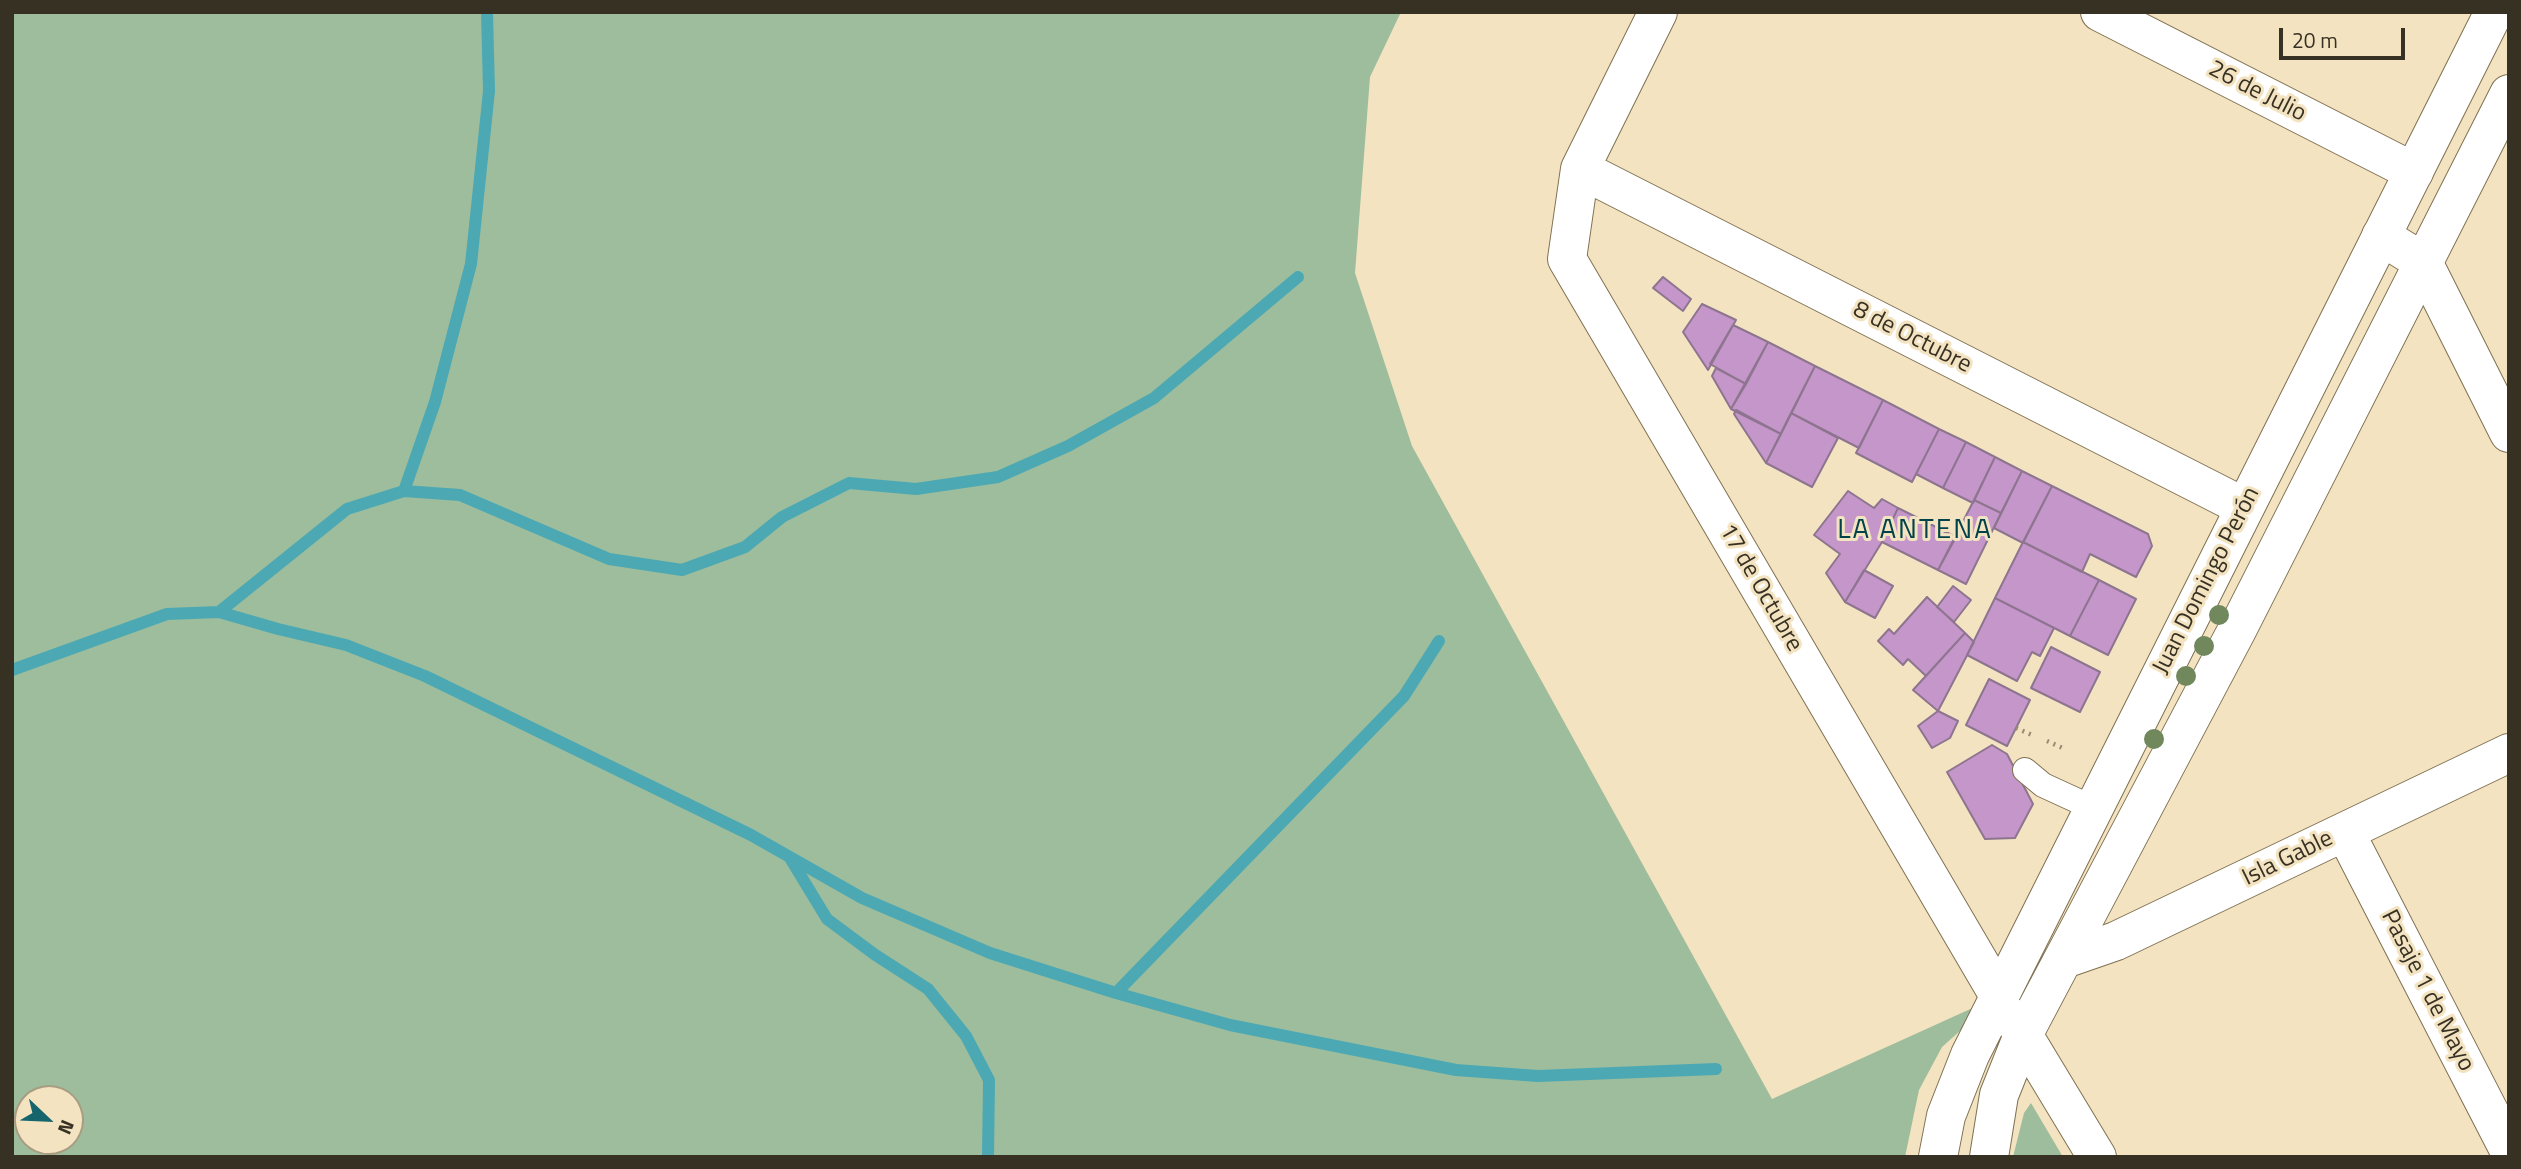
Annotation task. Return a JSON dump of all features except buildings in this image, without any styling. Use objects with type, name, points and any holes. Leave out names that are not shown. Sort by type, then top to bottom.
[{"type":"street","name":"17 de Octubre","points":[[1658,12],[1580,169],[1567,259],[1999,996],[2097,1157]]},
{"type":"street","name":"26 de Julio","points":[[2100,12],[2414,172]]},
{"type":"street","name":"Juan Domingo Perón","points":[[1938,1157],[1947,1116],[1970,1055],[2494,12]]},
{"type":"street","name":"Juan Domingo Perón","points":[[1989,1157],[1999,1095],[2023,1034],[2230,642],[2509,94]]},
{"type":"street","name":"8 de Octubre","points":[[1580,169],[2244,507]]},
{"type":"street","points":[[2381,236],[2423,262],[2509,433]]},
{"type":"street","name":"Isla Gable","points":[[2064,959],[2116,942],[2509,753]]},
{"type":"street","name":"Pasaje 1 de Mayo","points":[[2345,832],[2509,1150]]},
{"type":"lane","points":[[2025,770],[2043,785],[2093,808]]},
{"type":"green space","points":[[12,12],[1401,12],[1370,77],[1355,273],[1412,446],[1772,1099],[1999,996],[1942,1047],[1919,1090],[1905,1157],[12,1157]]},
{"type":"green space","points":[[2031,1103],[2063,1157],[2013,1157],[2024,1113]]},
{"type":"waterway","points":[[404,491],[435,402],[471,264],[489,91],[487,12]]},
{"type":"waterway","points":[[219,612],[347,509],[404,491],[460,495],[609,559],[682,570],[745,547],[782,517],[849,483],[916,489],[998,477],[1068,446],[1154,398],[1298,277]]},
{"type":"waterway","points":[[12,670],[167,614],[219,612],[346,645],[425,676],[751,835],[862,898],[990,953],[1116,993],[1230,1025],[1456,1070],[1538,1076],[1716,1069]]},
{"type":"waterway","points":[[1116,993],[1404,696],[1439,641]]},
{"type":"waterway","points":[[790,858],[827,919],[928,989],[966,1036],[989,1080],[988,1157]]},
{"type":"district","name":"LA ANTENA","points":[[1915,531]]}]
